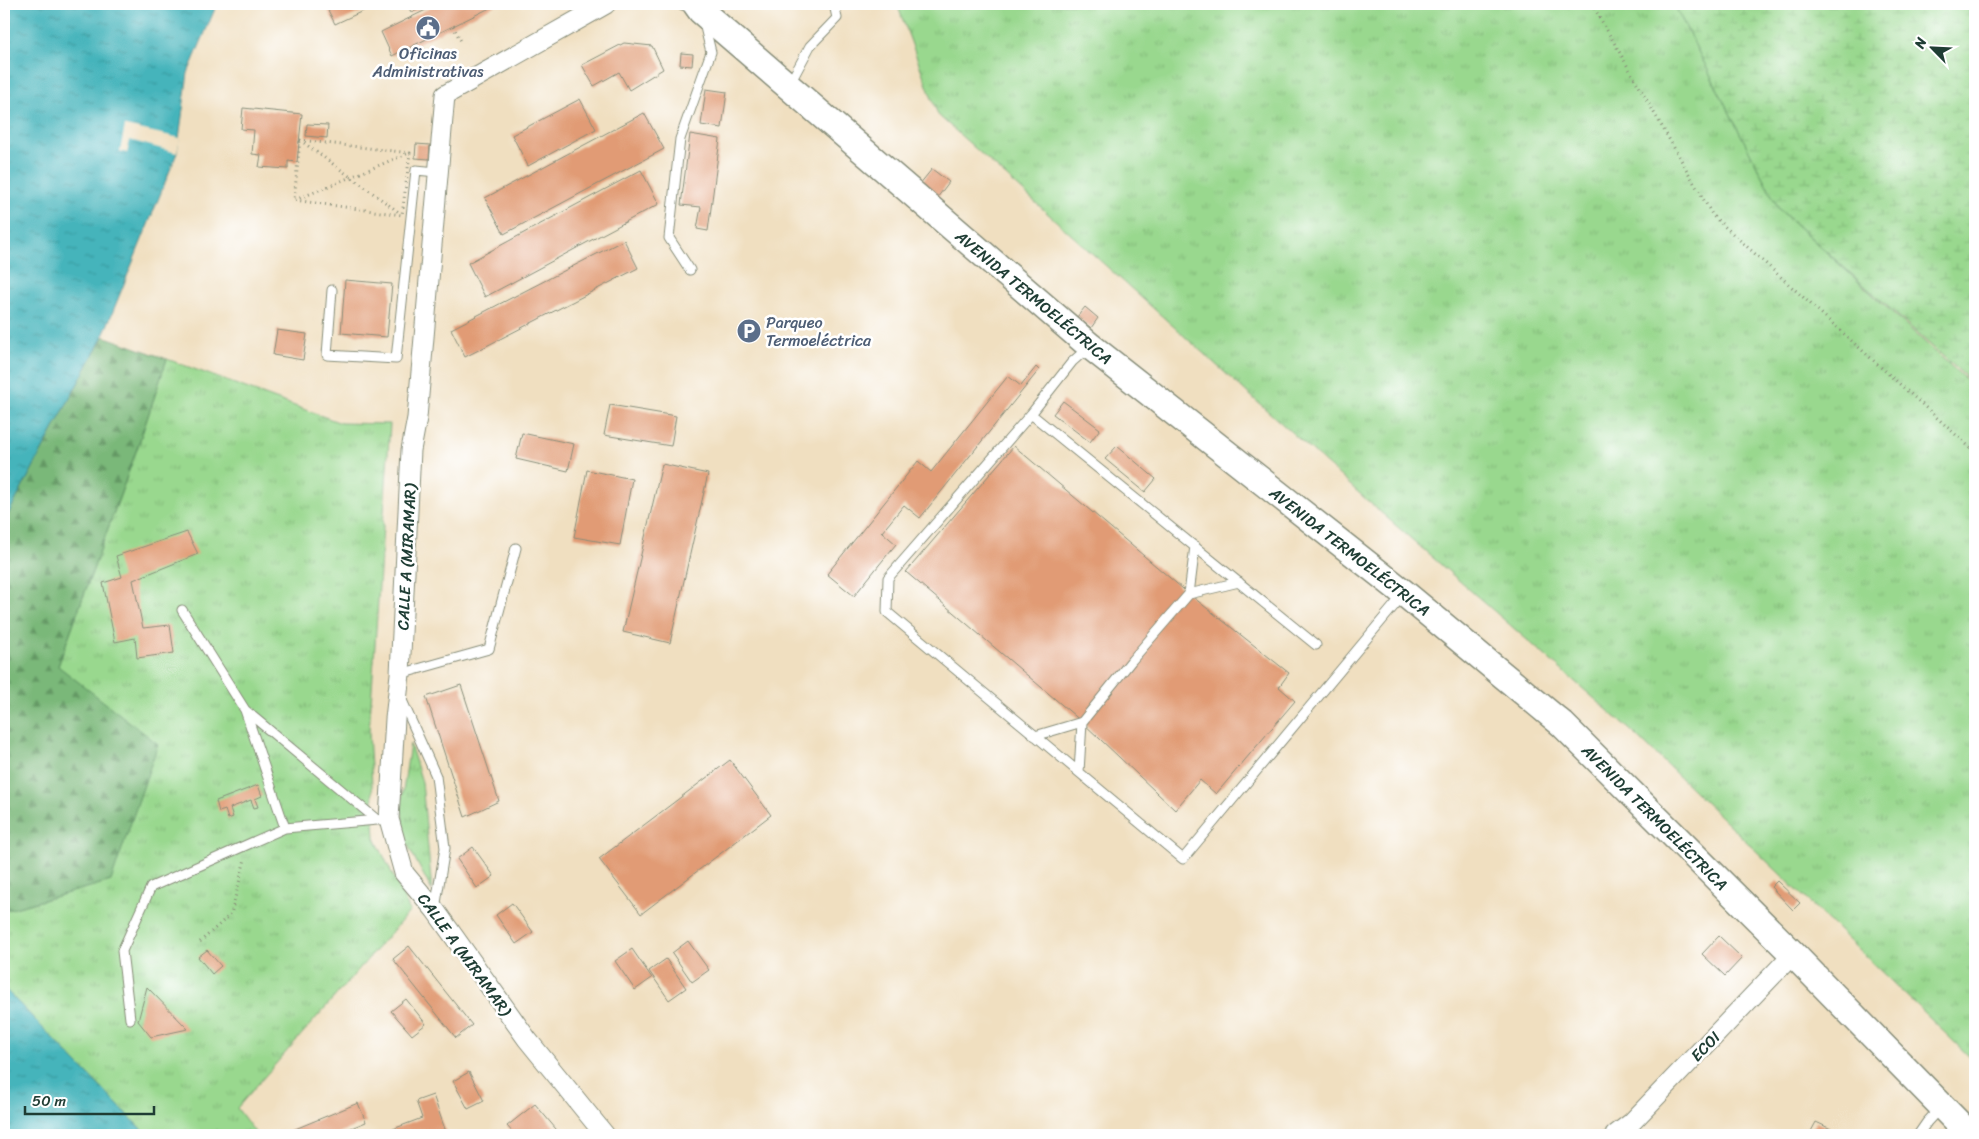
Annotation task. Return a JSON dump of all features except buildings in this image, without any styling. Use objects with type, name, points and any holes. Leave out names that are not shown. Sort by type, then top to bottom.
[{"type":"main road","name":"AVENIDA TERMOELÉCTRICA","points":[[695,6],[1090,346],[1404,593],[1562,724],[1793,954],[1970,1135]]},
{"type":"street","name":"CALLE A (MIRAMAR)","points":[[605,1135],[527,1039],[451,936],[435,910],[404,873],[382,819],[399,682],[411,450],[417,418],[445,95],[606,4]]},
{"type":"street","name":"ECOI","points":[[1615,1135],[1633,1129],[1793,954]]},
{"type":"lane","points":[[788,86],[810,46],[837,18],[834,4]]},
{"type":"lane","points":[[690,270],[669,238],[680,139],[711,52],[695,6]]},
{"type":"lane","points":[[332,290],[327,355],[396,359],[416,170],[437,172]]},
{"type":"lane","points":[[1090,346],[1072,362],[1031,414],[888,578],[887,612],[1183,859],[1404,593]]},
{"type":"lane","points":[[1031,414],[1316,645]]},
{"type":"lane","points":[[1035,736],[1082,722],[1189,594],[1195,546]]},
{"type":"lane","points":[[435,910],[445,848],[436,776],[399,682],[489,649],[516,548]]},
{"type":"lane","points":[[1189,594],[1239,582]]},
{"type":"lane","points":[[182,610],[245,710],[285,828]]},
{"type":"lane","points":[[245,710],[382,819]]},
{"type":"lane","points":[[1079,772],[1082,722]]},
{"type":"lane","points":[[130,1019],[122,951],[151,887],[285,828],[382,819]]},
{"type":"lane","points":[[1918,1135],[1942,1106]]},
{"type":"path","points":[[1592,4],[1713,216],[1975,452]]},
{"type":"path","points":[[453,26],[462,43]]},
{"type":"path","points":[[300,140],[410,153]]},
{"type":"path","points":[[300,140],[402,215]]},
{"type":"path","points":[[294,200],[300,140]]},
{"type":"path","points":[[294,200],[410,153]]},
{"type":"path","points":[[402,215],[410,153]]},
{"type":"path","points":[[294,200],[402,215]]},
{"type":"path","points":[[200,942],[231,914],[249,844]]},
{"type":"green space","points":[[897,4],[1674,4],[1779,209],[1975,388],[1975,1062],[1635,734],[1369,502],[938,115]]},
{"type":"green space","points":[[1674,4],[1975,4],[1975,385],[1779,209]]},
{"type":"green space","points":[[103,336],[167,359],[138,446],[58,666],[158,744],[111,881],[4,911],[4,522]]},
{"type":"green space","points":[[167,359],[341,423],[390,424],[369,733],[375,838],[410,911],[237,1108],[257,1135],[147,1135],[4,988],[4,911],[111,881],[58,666],[138,446]]},
{"type":"green space","points":[[410,744],[422,782],[432,891],[406,842],[401,805]]},
{"type":"water","points":[[4,4],[217,4],[188,73],[177,153],[103,336],[4,522]]},
{"type":"water","points":[[4,988],[147,1135],[4,1135]]},
{"type":"pier","points":[[125,126],[180,138],[177,153],[130,140],[127,153],[120,151]]},
{"type":"place","name":"Oficinas Administrativas","points":[[428,28]]},
{"type":"place","name":"Parqueo Termoeléctrica","points":[[749,331]]}]
